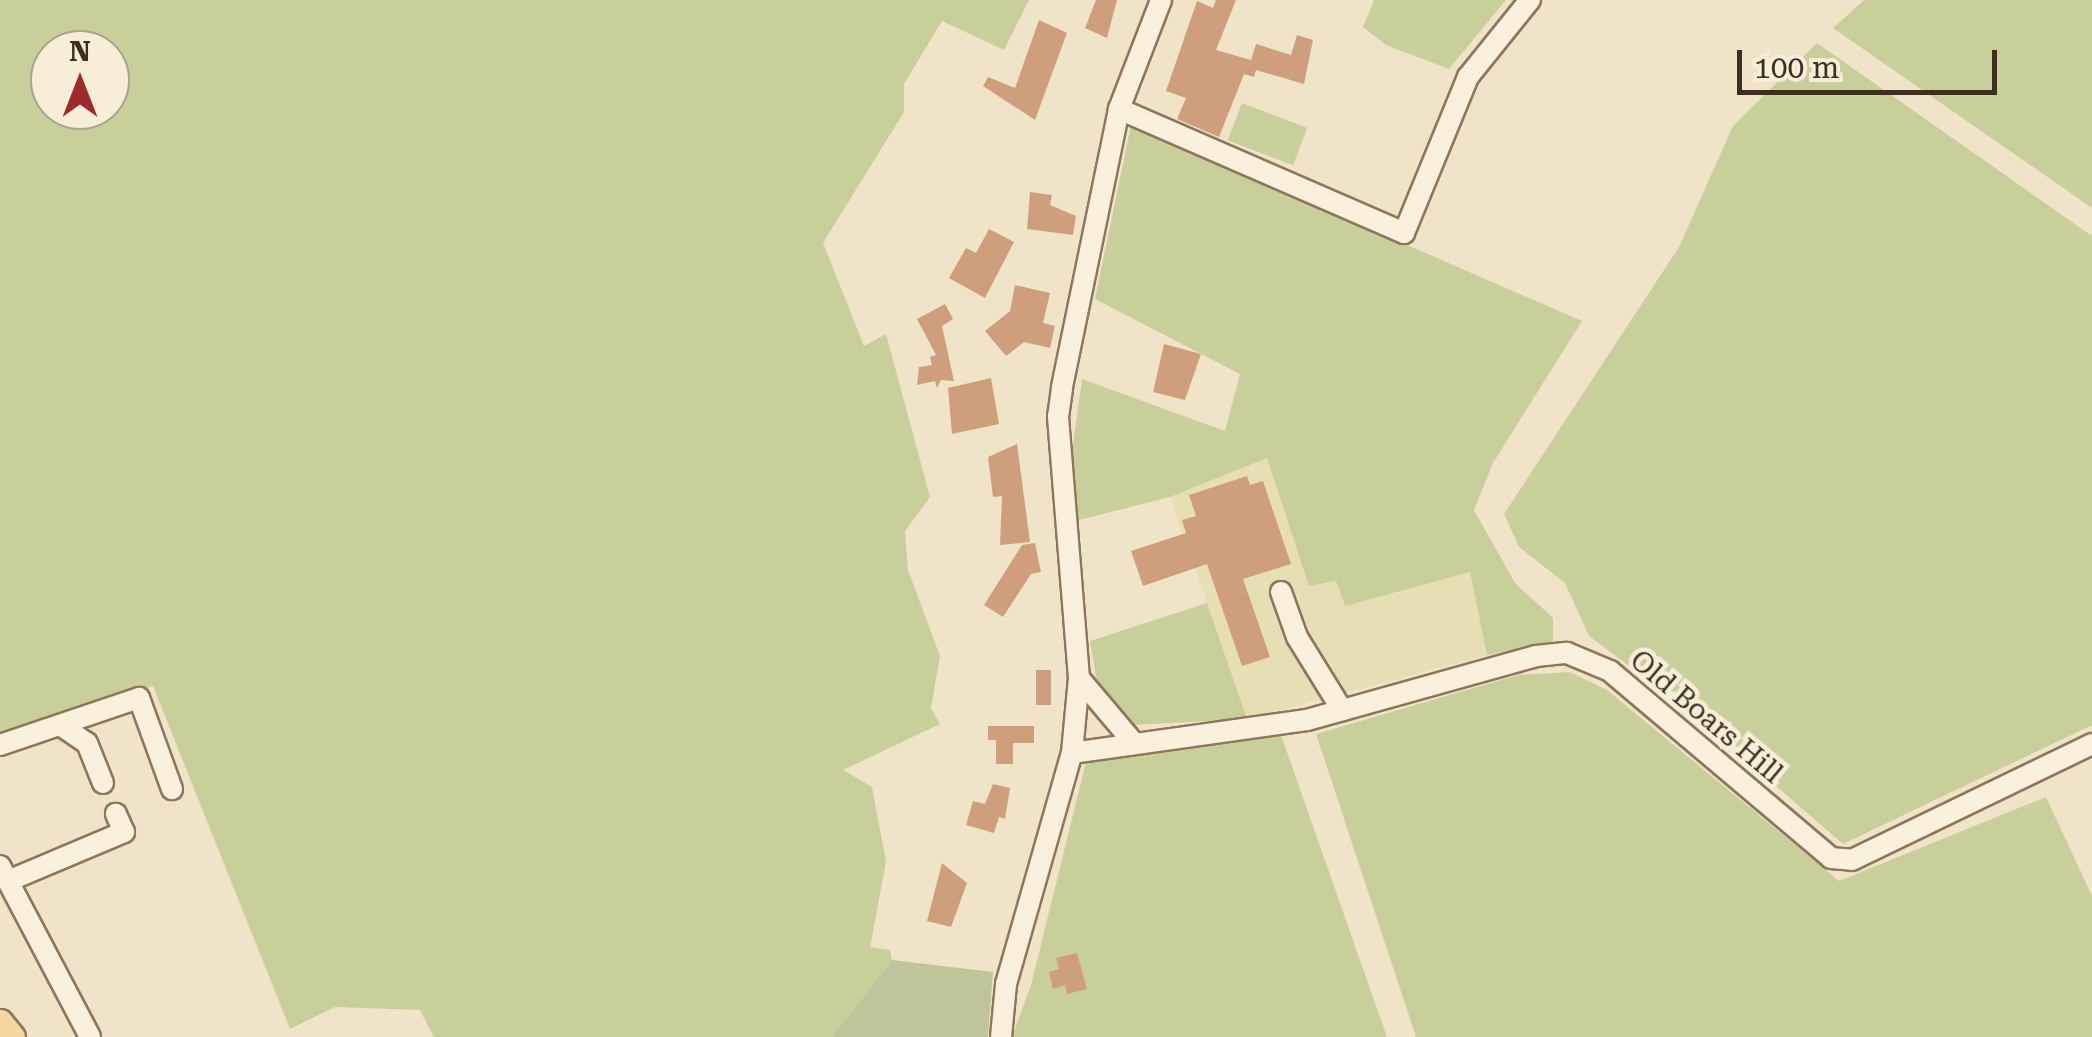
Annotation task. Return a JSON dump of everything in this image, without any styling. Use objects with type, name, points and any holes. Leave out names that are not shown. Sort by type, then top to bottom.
[{"type":"main road","points":[[0,1022],[12,1037]]},
{"type":"street","points":[[1001,1037],[1006,984],[1072,753],[1079,678],[1058,417],[1120,110],[1161,0]]},
{"type":"street","points":[[1120,110],[1404,233],[1468,76],[1530,0]]},
{"type":"street","points":[[1281,592],[1296,637],[1342,710]]},
{"type":"street","name":"Old Boars Hill","points":[[1072,753],[1342,710],[1536,656],[1588,658],[1832,858],[1852,860],[2092,744]]},
{"type":"street","points":[[1079,678],[1132,742]]},
{"type":"street","points":[[0,745],[139,698],[172,789]]},
{"type":"street","points":[[60,725],[87,743],[102,783]]},
{"type":"street","points":[[90,1037],[4,873],[124,832],[116,814]]},
{"type":"shaded area","points":[[1267,458],[1309,585],[1336,581],[1345,606],[1470,572],[1487,655],[1247,719],[1170,497]]},
{"type":"green space","points":[[0,0],[1029,0],[1004,50],[942,21],[904,84],[904,112],[823,243],[864,346],[886,334],[930,497],[905,531],[908,570],[940,656],[931,708],[940,724],[843,770],[872,787],[886,862],[870,947],[890,950],[892,960],[832,1037],[434,1037],[420,1010],[335,1007],[290,1029],[153,686],[0,739]]},
{"type":"green space","points":[[1374,0],[1506,0],[1449,69],[1386,45],[1363,27]]},
{"type":"green space","points":[[1864,0],[2092,0],[2092,208],[1833,28]]},
{"type":"green space","points":[[1817,43],[2092,236],[2092,725],[1843,844],[1687,709],[1589,636],[1565,583],[1519,547],[1504,514],[1679,247],[1733,126]]},
{"type":"green space","points":[[1242,103],[1307,128],[1293,165],[1228,140]]},
{"type":"green space","points":[[1131,125],[1582,321],[1493,463],[1474,510],[1515,583],[1553,618],[1553,642],[1487,655],[1470,572],[1345,606],[1336,581],[1309,586],[1267,458],[1170,497],[1075,521],[1071,460],[1082,379],[1225,431],[1240,374],[1095,299]]},
{"type":"green space","points":[[1207,603],[1247,719],[1133,725],[1097,682],[1090,641]]},
{"type":"green space","points":[[1570,672],[1607,690],[1839,881],[2046,797],[2092,896],[2092,1037],[1416,1037],[1316,734],[1518,675]]},
{"type":"green space","points":[[1281,735],[1387,1037],[1012,1037],[1031,985],[1087,758]]},
{"type":"green space","points":[[892,960],[993,972],[988,1037],[832,1037]]},
{"type":"building","points":[[1096,0],[1117,0],[1107,38],[1085,28]]},
{"type":"building","points":[[1216,0],[1236,0],[1216,50],[1251,60],[1256,44],[1291,55],[1297,35],[1313,40],[1304,84],[1256,70],[1254,77],[1244,74],[1219,137],[1177,119],[1186,98],[1166,91],[1197,1],[1213,8]]},
{"type":"building","points":[[1039,20],[1067,33],[1035,120],[983,86],[988,77],[1015,88]]},
{"type":"building","points":[[1030,192],[1052,195],[1050,205],[1076,216],[1073,235],[1027,229]]},
{"type":"building","points":[[989,229],[1014,242],[985,298],[949,278],[966,248],[976,253]]},
{"type":"building","points":[[1015,285],[1050,293],[1043,323],[1055,326],[1050,348],[1024,342],[1006,356],[985,331],[1010,311]]},
{"type":"building","points":[[945,304],[953,319],[942,326],[954,381],[941,380],[937,388],[935,381],[917,385],[919,367],[932,365],[930,357],[936,355],[917,319]]},
{"type":"building","points":[[1164,344],[1201,354],[1185,400],[1153,392]]},
{"type":"building","points":[[991,378],[999,424],[952,434],[948,388]]},
{"type":"building","points":[[1017,444],[1030,542],[1000,545],[1002,496],[993,497],[988,457]]},
{"type":"building","points":[[1247,476],[1250,485],[1263,481],[1291,564],[1243,579],[1270,657],[1242,666],[1207,564],[1143,586],[1131,551],[1186,533],[1182,520],[1196,516],[1189,495]]},
{"type":"building","points":[[1035,543],[1041,572],[1031,574],[1003,617],[984,605],[1022,545]]},
{"type":"building","points":[[1036,670],[1051,670],[1051,705],[1036,705]]},
{"type":"building","points":[[988,726],[1034,726],[1034,743],[1013,743],[1013,764],[996,764],[996,740],[988,740]]},
{"type":"building","points":[[993,784],[1010,788],[1005,819],[999,817],[994,833],[966,825],[973,801],[985,804]]},
{"type":"building","points":[[942,863],[967,883],[951,927],[927,921]]},
{"type":"building","points":[[1077,953],[1087,989],[1067,994],[1065,985],[1053,989],[1049,972],[1059,969],[1056,958]]}]
